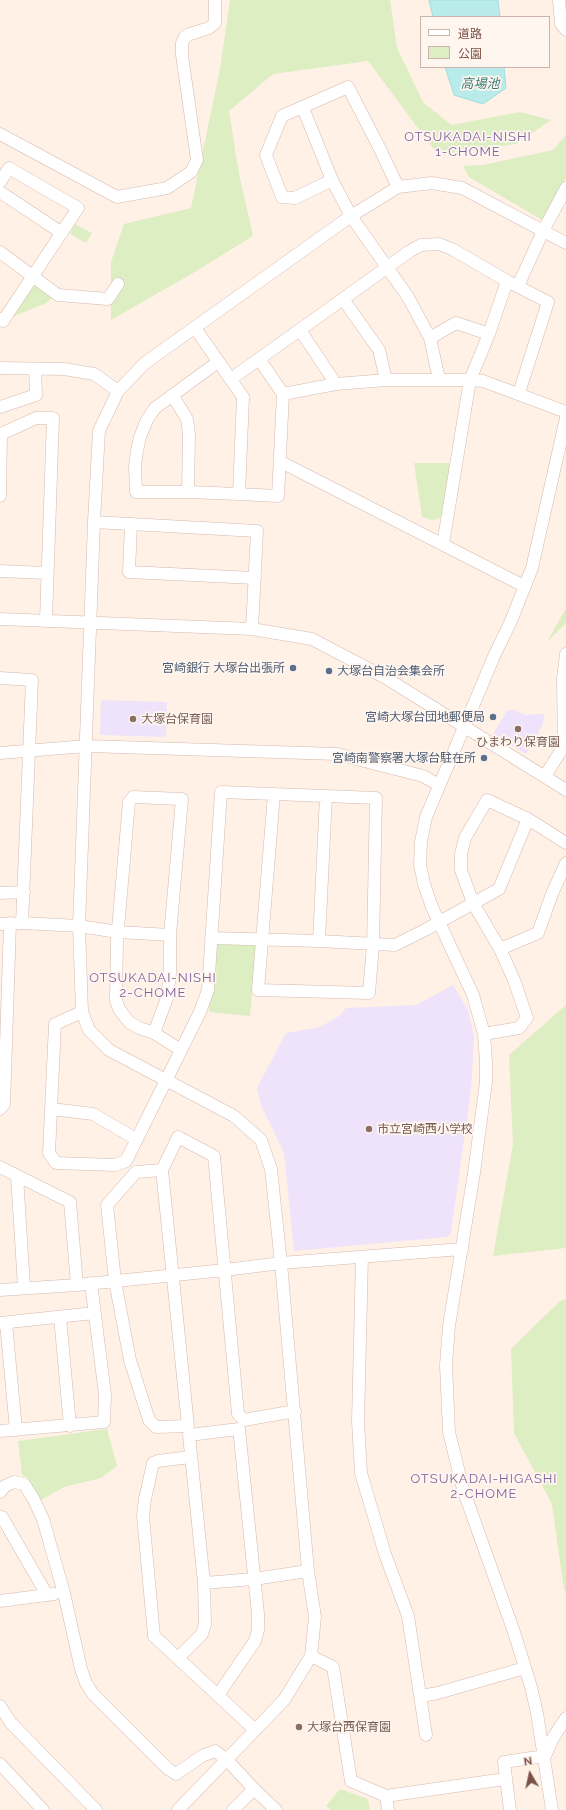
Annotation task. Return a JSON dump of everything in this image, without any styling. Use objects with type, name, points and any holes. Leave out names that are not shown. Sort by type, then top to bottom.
[{"type":"street","points":[[0,134],[117,197],[167,188],[191,172],[197,160],[182,55],[182,43],[185,37],[209,28],[215,23],[215,0]]},
{"type":"street","points":[[558,0],[561,24],[566,30]]},
{"type":"street","points":[[332,180],[294,198],[282,197],[266,155],[282,116],[348,87],[398,187]]},
{"type":"street","points":[[303,108],[332,180],[351,216],[408,297],[430,338],[439,379]]},
{"type":"street","points":[[0,182],[9,168],[78,208],[2,321],[0,319]]},
{"type":"street","points":[[178,1810],[284,1700],[311,1656],[315,1618],[308,1572],[295,1411],[271,1169],[261,1140],[234,1116],[109,1050],[89,1030],[82,1012],[79,926],[87,746],[94,522],[100,431],[118,391],[145,363],[351,216],[398,187],[432,183],[462,188],[566,243]]},
{"type":"street","points":[[0,192],[62,233]]},
{"type":"street","points":[[443,544],[470,380],[489,334],[513,283],[564,195]]},
{"type":"street","points":[[231,379],[342,299],[421,245],[439,244],[452,249],[548,302],[519,393]]},
{"type":"street","points":[[0,252],[58,295],[108,299],[118,284]]},
{"type":"street","points":[[342,299],[378,350],[386,380]]},
{"type":"street","points":[[430,338],[456,323],[489,334]]},
{"type":"street","points":[[195,328],[243,397],[239,494]]},
{"type":"street","points":[[300,330],[336,384]]},
{"type":"street","points":[[218,362],[155,408],[147,420],[140,437],[135,466],[136,492],[188,492],[278,496],[281,462],[283,394],[259,359]]},
{"type":"street","points":[[0,368],[64,370],[94,374],[118,391]]},
{"type":"street","points":[[0,407],[36,395],[35,369]]},
{"type":"street","points":[[283,394],[336,384],[386,380],[470,380],[483,381],[519,393],[566,412]]},
{"type":"street","points":[[172,395],[187,419],[189,435],[188,492]]},
{"type":"street","points":[[0,496],[1,434],[36,418],[53,418],[46,620]]},
{"type":"street","points":[[552,1810],[545,1756],[537,1714],[525,1668],[514,1632],[463,1489],[449,1432],[446,1366],[450,1326],[486,1082],[484,1034],[473,995],[439,923],[424,884],[420,865],[421,842],[426,817],[495,654],[512,621],[532,568],[566,418]]},
{"type":"street","points":[[281,462],[524,586]]},
{"type":"street","points":[[94,522],[257,531],[252,629]]},
{"type":"street","points":[[130,524],[129,572],[255,578]]},
{"type":"street","points":[[0,571],[47,573]]},
{"type":"street","points":[[0,619],[46,620],[91,624],[252,629],[312,639],[386,678],[566,790]]},
{"type":"street","points":[[545,776],[565,746],[566,654]]},
{"type":"street","points":[[0,678],[32,680],[24,892],[11,923],[4,1104],[0,1109]]},
{"type":"street","points":[[0,753],[87,746],[337,754],[423,776],[439,786]]},
{"type":"street","points":[[82,1012],[55,1024],[49,1153],[56,1163],[116,1165],[126,1160],[200,1012],[208,990],[221,792],[274,794],[326,796],[376,798],[373,945],[369,993],[258,990],[274,794]]},
{"type":"street","points":[[319,941],[326,796]]},
{"type":"street","points":[[154,1033],[166,998],[170,973],[170,935],[182,799],[133,797],[129,802],[118,932],[116,1000],[119,1009],[128,1022],[139,1028],[154,1033],[181,1050]]},
{"type":"street","points":[[484,1034],[519,1028],[527,1018],[514,980],[500,949],[473,903],[461,870],[461,854],[465,838],[487,800],[528,819],[566,843]]},
{"type":"street","points":[[211,938],[395,945],[439,923],[499,889],[528,819]]},
{"type":"street","points":[[500,949],[538,932],[552,894],[566,863]]},
{"type":"street","points":[[0,893],[24,892]]},
{"type":"street","points":[[11,923],[79,926],[118,932],[170,935]]},
{"type":"street","points":[[52,1109],[93,1114],[136,1139]]},
{"type":"street","points":[[162,1170],[136,1172],[107,1205],[115,1281],[130,1360],[149,1420],[156,1427],[188,1426],[162,1170],[178,1137],[214,1156],[238,1414],[244,1420],[295,1411]]},
{"type":"street","points":[[0,1167],[70,1202],[78,1285]]},
{"type":"street","points":[[17,1176],[24,1288]]},
{"type":"street","points":[[0,1290],[78,1285],[281,1263],[362,1258],[462,1249]]},
{"type":"street","points":[[362,1258],[358,1421],[361,1473],[383,1547],[408,1616],[426,1735]]},
{"type":"street","points":[[0,1431],[104,1422],[104,1395],[90,1283]]},
{"type":"street","points":[[16,1430],[3,1323],[94,1313]]},
{"type":"street","points":[[60,1317],[70,1426]]},
{"type":"street","points":[[178,1658],[202,1634],[205,1624],[204,1583],[190,1457],[189,1435],[239,1430],[258,1614],[257,1636],[248,1653],[218,1695]]},
{"type":"street","points":[[190,1457],[153,1463],[145,1499],[143,1516],[154,1636],[255,1730]]},
{"type":"street","points":[[0,1492],[5,1486],[14,1482],[24,1484],[33,1498],[49,1538],[64,1593],[81,1669],[92,1694],[168,1769],[176,1774],[202,1756],[214,1751],[227,1760],[276,1810]]},
{"type":"street","points":[[2,1517],[47,1595]]},
{"type":"street","points":[[204,1583],[254,1579],[308,1572]]},
{"type":"street","points":[[0,1601],[64,1593]]},
{"type":"street","points":[[311,1656],[333,1667],[351,1781],[386,1796],[505,1779]]},
{"type":"street","points":[[421,1696],[438,1693],[525,1668]]},
{"type":"street","points":[[0,1706],[11,1723],[96,1810]]},
{"type":"street","points":[[545,1756],[553,1738],[566,1718]]},
{"type":"street","points":[[510,1810],[504,1762],[545,1756]]},
{"type":"street","points":[[0,1764],[42,1810]]},
{"type":"street","points":[[233,1810],[254,1789]]},
{"type":"street","points":[[386,1796],[388,1810]]},
{"type":"shaded area","name":"大塚台保育園","points":[[101,700],[167,702],[166,737],[100,735]]},
{"type":"shaded area","name":"ひまわり保育園","points":[[513,709],[525,715],[544,714],[543,724],[526,754],[493,734],[507,711]]},
{"type":"shaded area","name":"市立宮崎西小学校","points":[[453,985],[468,1010],[474,1037],[471,1089],[451,1233],[447,1237],[294,1251],[284,1153],[261,1105],[257,1088],[286,1033],[320,1027],[339,1016],[346,1008],[416,1005]]},
{"type":"green space","points":[[230,0],[390,0],[397,48],[423,102],[451,125],[520,112],[551,120],[516,144],[438,155],[368,61],[273,74],[229,111],[239,174],[253,236],[193,273],[111,320],[111,262],[124,224],[191,208],[220,69]]},
{"type":"green space","points":[[566,135],[566,178],[542,220],[469,177],[463,166],[483,165],[553,150]]},
{"type":"green space","points":[[75,224],[92,233],[86,243],[70,234]]},
{"type":"green space","points":[[34,283],[52,298],[46,303],[10,318]]},
{"type":"green space","points":[[414,463],[450,463],[443,515],[438,519],[432,520],[422,517]]},
{"type":"green space","points":[[566,608],[566,623],[547,642]]},
{"type":"green space","points":[[215,943],[256,946],[250,1016],[209,1012]]},
{"type":"green space","points":[[566,1005],[566,1248],[493,1256],[513,1144],[509,1055]]},
{"type":"green space","points":[[566,1299],[566,1591],[564,1590],[552,1504],[514,1433],[511,1349],[560,1301]]},
{"type":"green space","points":[[107,1429],[117,1466],[101,1478],[64,1487],[41,1500],[27,1477],[22,1475],[18,1441]]},
{"type":"green space","points":[[340,1789],[368,1799],[370,1810],[331,1810],[326,1806]]},
{"type":"water","points":[[429,0],[498,0],[500,16],[433,16]]},
{"type":"water","name":"高場池","points":[[445,68],[504,68],[506,88],[483,104],[454,95]]},
{"type":"place","name":"宮崎銀行 大塚台出張所","points":[[293,668]]},
{"type":"place","name":"大塚台自治会集会所","points":[[329,671]]},
{"type":"place","name":"宮崎大塚台団地郵便局","points":[[493,717]]},
{"type":"place","name":"大塚台保育園","points":[[133,719]]},
{"type":"place","name":"ひまわり保育園","points":[[518,729]]},
{"type":"place","name":"宮崎南警察署大塚台駐在所","points":[[484,758]]},
{"type":"place","name":"市立宮崎西小学校","points":[[369,1129]]},
{"type":"place","name":"大塚台西保育園","points":[[299,1727]]},
{"type":"district","name":"OTSUKADAI-NISHI 1-CHOME","points":[[468,144]]},
{"type":"district","name":"OTSUKADAI-NISHI 2-CHOME","points":[[153,986]]},
{"type":"district","name":"OTSUKADAI-HIGASHI 2-CHOME","points":[[484,1486]]}]
